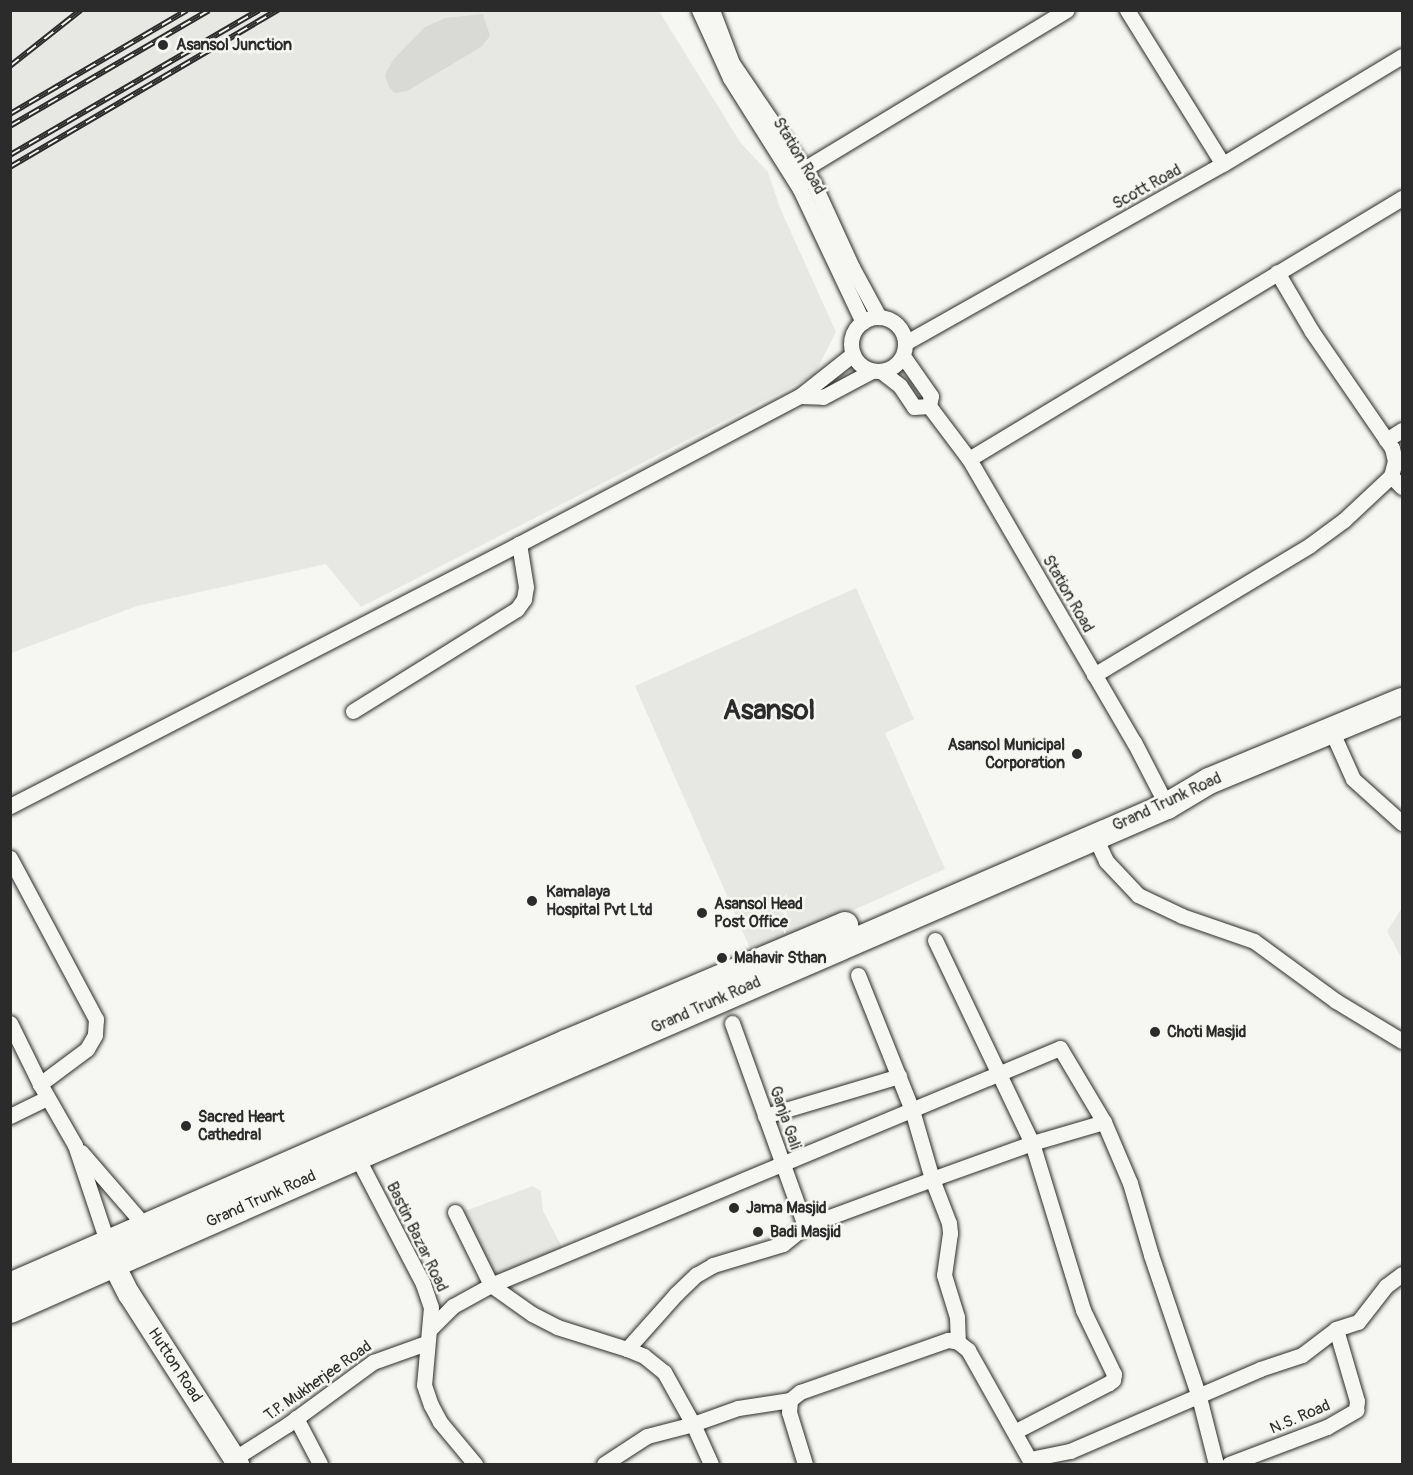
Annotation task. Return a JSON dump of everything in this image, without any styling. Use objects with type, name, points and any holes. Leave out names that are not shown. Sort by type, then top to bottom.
[{"type":"main road","name":"Grand Trunk Road","points":[[10,1310],[111,1254],[357,1157],[1094,835],[1164,799],[1332,732],[1402,701]]},
{"type":"main road","points":[[10,1286],[111,1254],[147,1227],[566,1043],[1164,799]]},
{"type":"street","name":"Station Road","points":[[699,10],[730,78],[800,189],[863,322]]},
{"type":"street","name":"Station Road","points":[[712,10],[732,63],[824,200],[852,267],[879,317]]},
{"type":"street","points":[[804,169],[1067,10]]},
{"type":"street","points":[[1127,10],[1223,164]]},
{"type":"street","name":"Scott Road","points":[[904,350],[1223,164],[1402,56]]},
{"type":"street","points":[[969,459],[1402,198]]},
{"type":"street","points":[[1094,675],[1310,545],[1397,482],[1392,448],[1311,330],[1277,272]]},
{"type":"street","points":[[800,396],[823,397],[877,371],[890,369],[904,350],[902,330],[896,323],[879,317],[863,322],[853,336],[853,354],[864,367],[877,371]]},
{"type":"street","name":"Station Road","points":[[904,350],[931,396],[929,406],[969,459],[1164,799]]},
{"type":"street","points":[[10,806],[519,544],[800,396],[853,354]]},
{"type":"street","name":"Station Road","points":[[877,371],[900,386],[914,407],[929,406]]},
{"type":"street","points":[[1386,440],[1402,430]]},
{"type":"street","points":[[353,711],[517,609],[524,599],[526,587],[519,544]]},
{"type":"street","points":[[1332,732],[1353,779],[1402,823]]},
{"type":"street","points":[[1094,835],[1106,861],[1124,882],[1145,899],[1182,916],[1254,941],[1329,997],[1402,1041]]},
{"type":"street","points":[[10,858],[96,1018],[95,1035],[87,1049],[40,1084]]},
{"type":"street","points":[[935,940],[1032,1143],[1083,1310],[1114,1374],[1113,1380],[1016,1431]]},
{"type":"street","points":[[858,975],[912,1110],[932,1179],[949,1223],[950,1233],[944,1275],[957,1317],[958,1342]]},
{"type":"street","points":[[10,1023],[47,1098],[75,1145],[147,1227]]},
{"type":"street","name":"Ganja Gali","points":[[732,1023],[805,1226]]},
{"type":"street","points":[[428,1336],[453,1306],[491,1285],[1060,1048],[1104,1122],[1130,1183],[1151,1256],[1199,1397],[1216,1464]]},
{"type":"street","points":[[765,1116],[899,1076]]},
{"type":"street","points":[[10,1116],[47,1098]]},
{"type":"street","points":[[627,1349],[696,1275],[728,1259],[783,1244],[805,1226],[932,1179],[1032,1143],[1104,1122]]},
{"type":"street","points":[[75,1145],[111,1254]]},
{"type":"street","name":"Bastin Bazar Road","points":[[357,1157],[423,1284],[430,1306],[424,1385],[431,1405],[440,1422],[475,1464]]},
{"type":"street","points":[[455,1212],[491,1285],[532,1314],[557,1327],[644,1356],[664,1372],[693,1424],[711,1464]]},
{"type":"street","name":"Hutton Road","points":[[111,1254],[129,1294],[236,1461]]},
{"type":"street","points":[[604,1464],[647,1436],[693,1424],[738,1408],[790,1401],[800,1392],[948,1340],[958,1342],[968,1350],[1016,1431],[1031,1462],[1070,1452],[1153,1414],[1302,1355],[1336,1329],[1358,1322],[1386,1286],[1402,1274]]},
{"type":"street","name":"N.S. Road","points":[[1229,1464],[1327,1427],[1356,1410],[1357,1401],[1336,1329]]},
{"type":"street","name":"T.P. Mukherjee Road","points":[[236,1461],[373,1362],[428,1336]]},
{"type":"street","points":[[790,1401],[789,1412],[805,1464]]},
{"type":"street","points":[[296,1419],[320,1464]]},
{"type":"shaded area","points":[[11,11],[659,11],[740,142],[768,172],[780,208],[836,332],[814,375],[361,607],[326,564],[137,606],[11,653]]},
{"type":"shaded area","points":[[483,14],[490,36],[481,47],[407,91],[395,93],[389,87],[385,75],[393,60],[425,27],[445,18]]},
{"type":"shaded area","points":[[856,588],[914,719],[885,733],[945,869],[753,955],[635,686]]},
{"type":"shaded area","points":[[1402,908],[1402,959],[1387,931]]},
{"type":"shaded area","points":[[533,1186],[541,1191],[543,1211],[563,1249],[494,1280],[462,1212]]},
{"type":"railway","points":[[10,66],[81,10]]},
{"type":"railway","points":[[10,114],[187,10]]},
{"type":"railway","points":[[10,126],[209,10]]},
{"type":"railway","points":[[10,155],[259,10]]},
{"type":"railway","points":[[10,167],[278,10]]},
{"type":"place","name":"Asansol Junction","points":[[163,45]]},
{"type":"place","name":"Asansol Municipal Corporation","points":[[1077,754]]},
{"type":"place","name":"Kamalaya Hospital Pvt Ltd","points":[[532,901]]},
{"type":"place","name":"Asansol Head Post Office","points":[[702,913]]},
{"type":"place","name":"Mahavir Sthan","points":[[722,958]]},
{"type":"place","name":"Choti Masjid","points":[[1155,1032]]},
{"type":"place","name":"Sacred Heart Cathedral","points":[[186,1126]]},
{"type":"place","name":"Jama Masjid","points":[[734,1208]]},
{"type":"place","name":"Badi Masjid","points":[[758,1232]]},
{"type":"district","name":"Asansol","points":[[769,711]]}]
